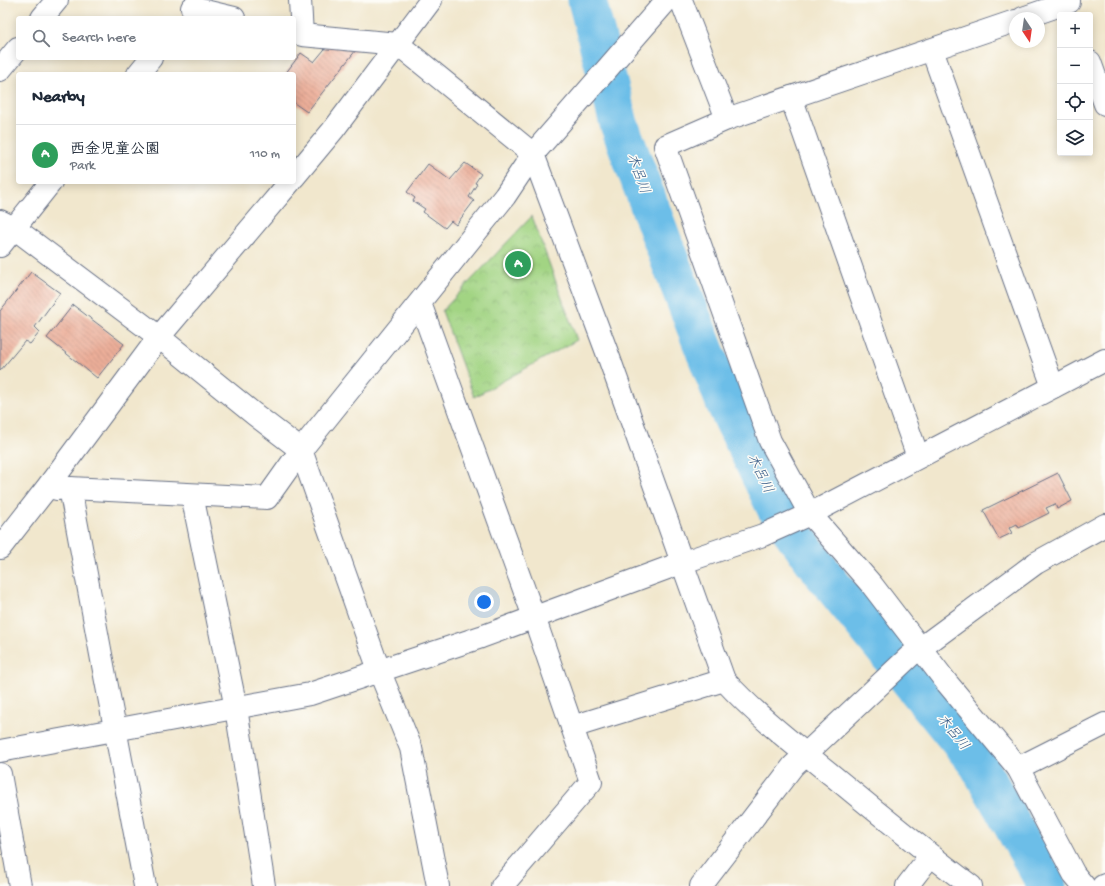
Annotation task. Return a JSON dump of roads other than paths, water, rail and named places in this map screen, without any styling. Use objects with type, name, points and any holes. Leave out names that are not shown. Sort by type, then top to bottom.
[{"type":"street","points":[[44,16],[57,0]]},
{"type":"street","points":[[300,0],[298,34],[398,44],[533,154],[608,355],[724,680],[745,703],[806,754],[930,856],[971,886]]},
{"type":"street","points":[[296,175],[334,129],[431,0]]},
{"type":"street","points":[[46,489],[70,488],[267,498],[301,450],[505,196],[533,154],[667,0]]},
{"type":"street","points":[[681,0],[727,119]]},
{"type":"street","points":[[1045,12],[1070,6]]},
{"type":"street","points":[[186,9],[223,16]]},
{"type":"street","points":[[1009,23],[727,119],[665,146],[770,441],[805,517],[872,585],[916,652],[947,683],[1018,768],[1074,874],[1084,886]]},
{"type":"street","points":[[0,70],[16,50]]},
{"type":"street","points":[[932,50],[1053,387]]},
{"type":"street","points":[[140,72],[149,60]]},
{"type":"street","points":[[1093,70],[1105,104]]},
{"type":"street","points":[[791,97],[918,457]]},
{"type":"street","points":[[0,246],[7,225],[49,184]]},
{"type":"street","points":[[0,548],[159,338],[288,184]]},
{"type":"street","points":[[7,225],[159,338],[301,450],[378,670],[411,748],[438,886]]},
{"type":"street","points":[[420,303],[534,617],[591,782],[502,886]]},
{"type":"street","points":[[0,751],[310,694],[378,670],[481,637],[681,563],[763,535],[805,517],[1105,360]]},
{"type":"street","points":[[70,488],[145,886]]},
{"type":"street","points":[[192,494],[236,708],[264,886]]},
{"type":"street","points":[[701,886],[793,766],[916,652],[1036,563],[1105,525]]},
{"type":"street","points":[[572,726],[724,680]]},
{"type":"street","points":[[1018,768],[1105,724]]},
{"type":"street","points":[[0,774],[20,886]]},
{"type":"street","points":[[907,886],[930,856]]},
{"type":"waterway","name":"木呂川","points":[[587,0],[619,124],[670,261],[726,405],[778,512],[824,575],[978,764],[1047,886]]},
{"type":"place","name":"西金児童公園","points":[[518,264]]}]
